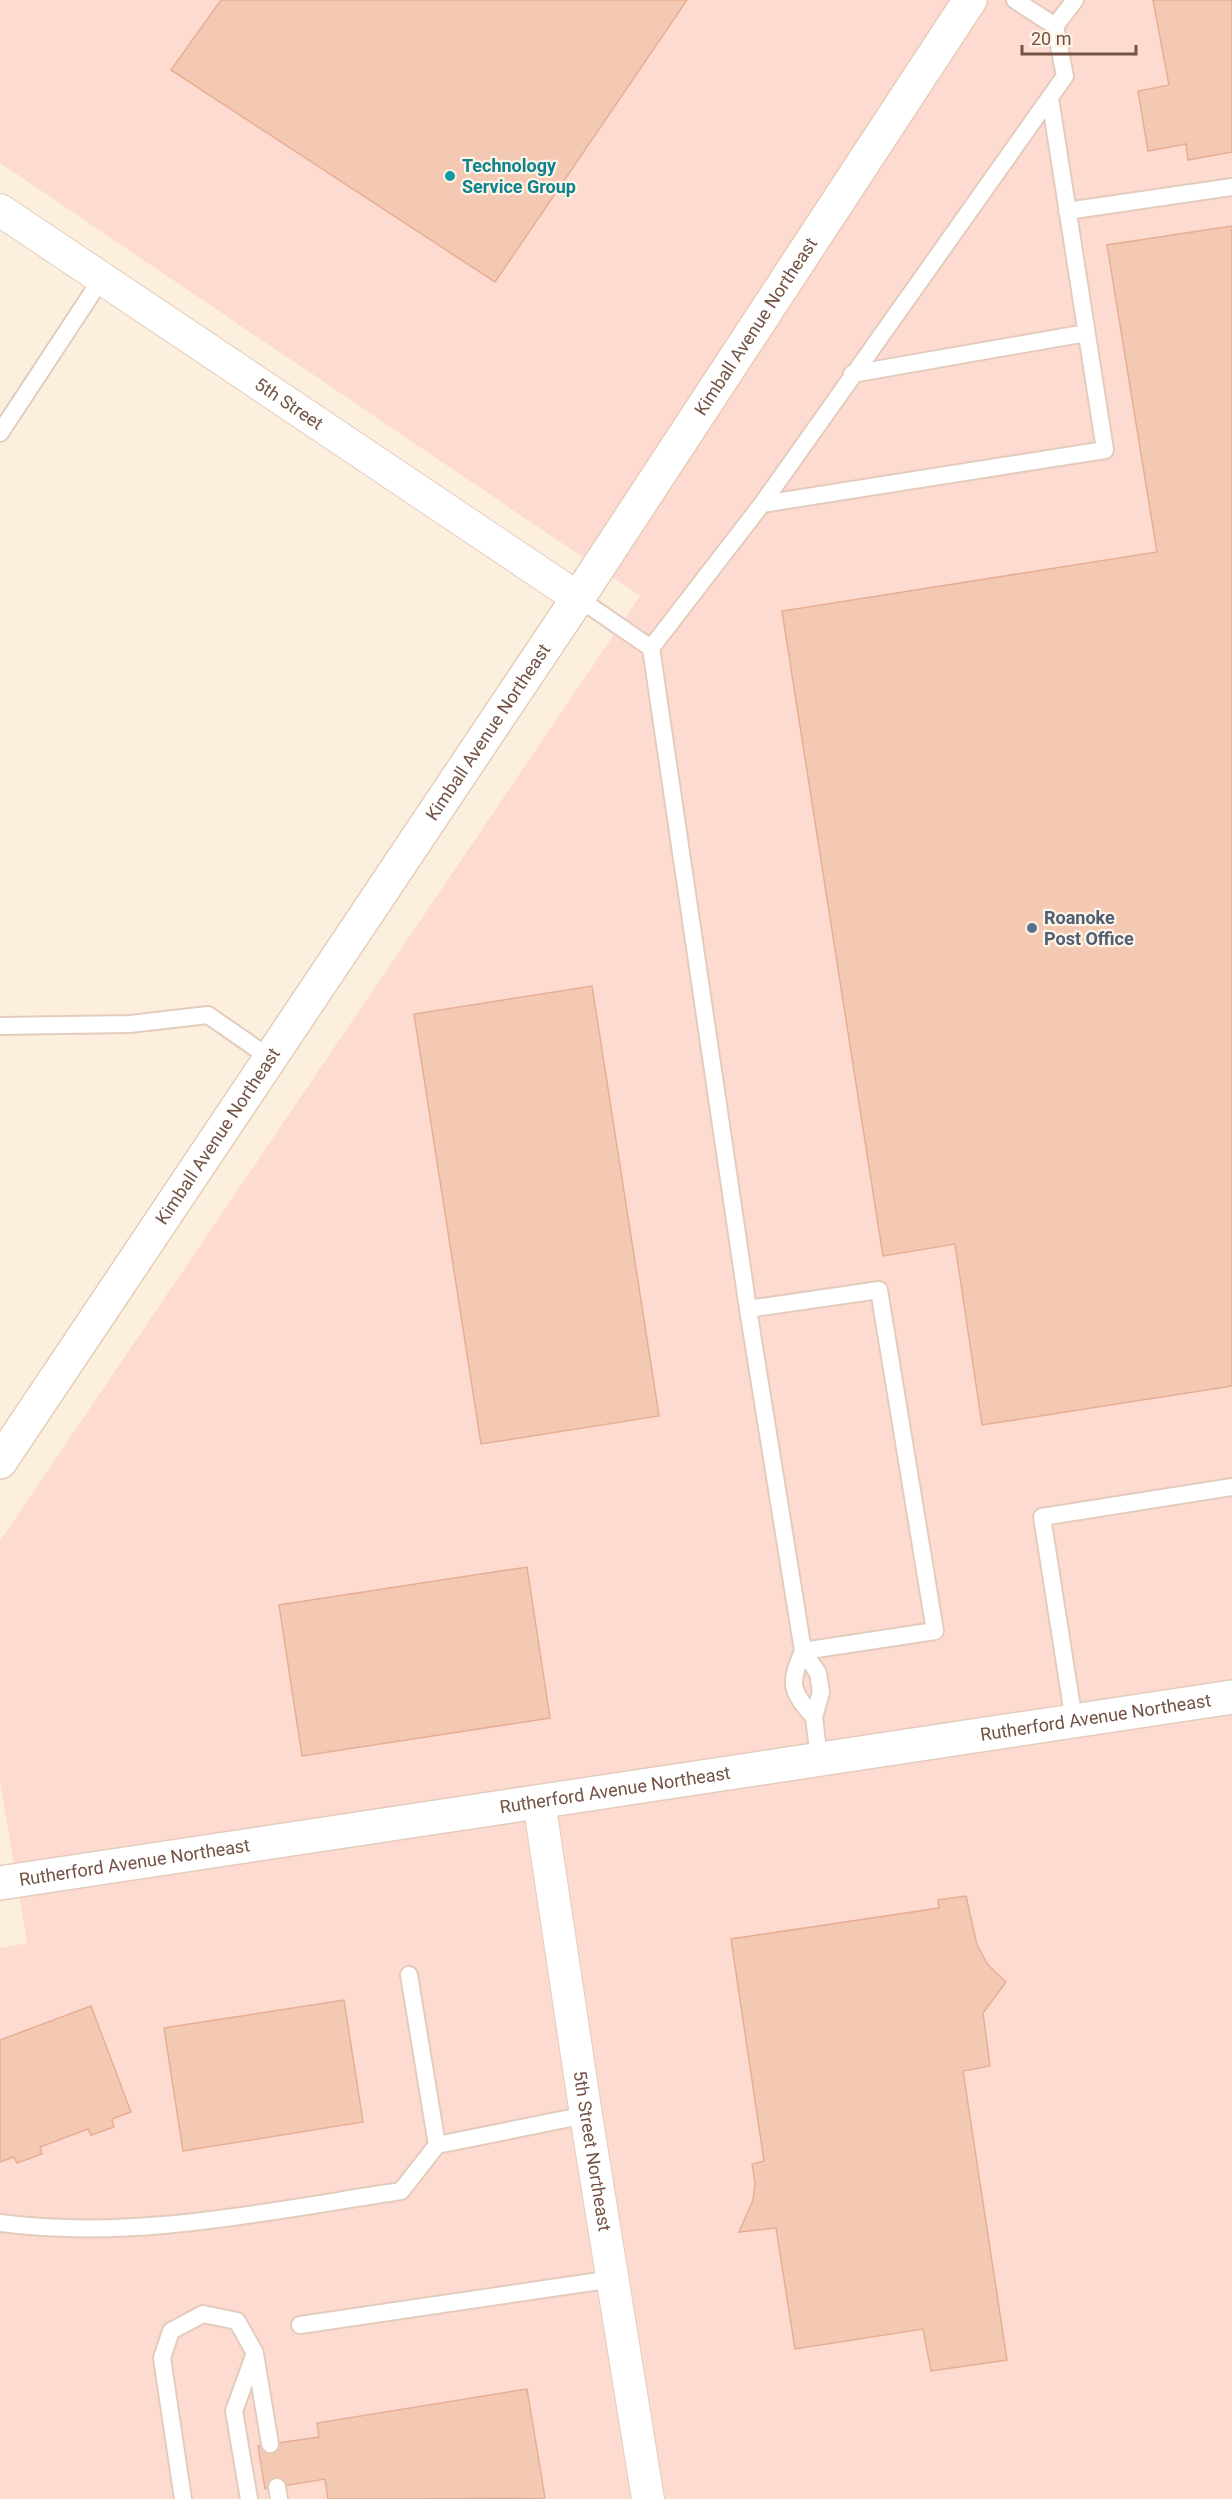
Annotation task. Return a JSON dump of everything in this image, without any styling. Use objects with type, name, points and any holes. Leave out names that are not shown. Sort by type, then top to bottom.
[{"type":"main road","name":"Kimball Avenue Northeast","points":[[0,1462],[578,598],[970,0]]},
{"type":"main road","name":"Rutherford Avenue Northeast","points":[[0,1883],[1232,1697]]},
{"type":"street","name":"5th Street","points":[[0,210],[578,598]]},
{"type":"street","name":"5th Street Northeast","points":[[539,1801],[586,2115],[648,2499]]},
{"type":"lane","points":[[819,1758],[814,1717],[821,1692],[818,1673],[803,1651],[748,1309],[651,648],[762,504],[1065,76],[1055,26],[1015,0]]},
{"type":"lane","points":[[1055,26],[1075,0]]},
{"type":"lane","points":[[762,504],[1105,450],[1050,98]]},
{"type":"lane","points":[[1067,211],[1232,187]]},
{"type":"lane","points":[[0,433],[102,278]]},
{"type":"lane","points":[[852,374],[1086,333]]},
{"type":"lane","points":[[578,598],[651,648]]},
{"type":"lane","points":[[0,1026],[130,1024],[208,1015],[270,1058]]},
{"type":"lane","points":[[748,1309],[879,1290],[935,1631],[803,1651]]},
{"type":"lane","points":[[1074,1721],[1042,1517],[1232,1487]]},
{"type":"lane","points":[[803,1651],[793,1676],[796,1698],[814,1717]]},
{"type":"lane","points":[[409,1975],[437,2145]]},
{"type":"lane","points":[[0,2223],[39,2228],[125,2228],[231,2219],[400,2191],[437,2145],[586,2115]]},
{"type":"lane","points":[[300,2325],[613,2279]]},
{"type":"lane","points":[[183,2499],[162,2358],[171,2331],[203,2314],[237,2321],[255,2353],[270,2444]]},
{"type":"lane","points":[[249,2499],[234,2411],[255,2353]]},
{"type":"shaded area","points":[[0,0],[1232,0],[1232,2499],[0,2499],[0,1948],[27,1943],[0,1782],[0,1541],[640,596],[0,163]]},
{"type":"building","name":"Technology Service Group","points":[[221,0],[687,0],[495,282],[171,70]]},
{"type":"building","points":[[1153,0],[1232,0],[1232,152],[1188,160],[1186,144],[1148,151],[1138,91],[1169,85]]},
{"type":"building","name":"Roanoke Post Office","points":[[1232,226],[1232,1386],[982,1425],[955,1244],[883,1256],[782,611],[1157,552],[1107,245]]},
{"type":"building","points":[[592,986],[659,1416],[481,1444],[414,1014]]},
{"type":"building","points":[[527,1567],[550,1718],[302,1756],[279,1605]]},
{"type":"building","points":[[966,1896],[977,1945],[988,1965],[1006,1982],[983,2013],[990,2066],[963,2071],[1007,2360],[931,2371],[923,2329],[795,2349],[776,2228],[739,2232],[753,2200],[755,2182],[752,2164],[764,2161],[731,1939],[939,1908],[938,1900]]},
{"type":"building","points":[[344,2000],[363,2122],[183,2151],[164,2028]]},
{"type":"building","points":[[91,2006],[131,2112],[112,2119],[114,2127],[91,2135],[88,2129],[40,2147],[42,2154],[17,2163],[14,2157],[0,2162],[0,2040]]},
{"type":"building","points":[[527,2389],[545,2498],[328,2499],[325,2479],[265,2489],[258,2446],[319,2437],[317,2423]]},
{"type":"place","name":"Technology Service Group","points":[[450,176]]},
{"type":"place","name":"Roanoke Post Office","points":[[1032,928]]}]
